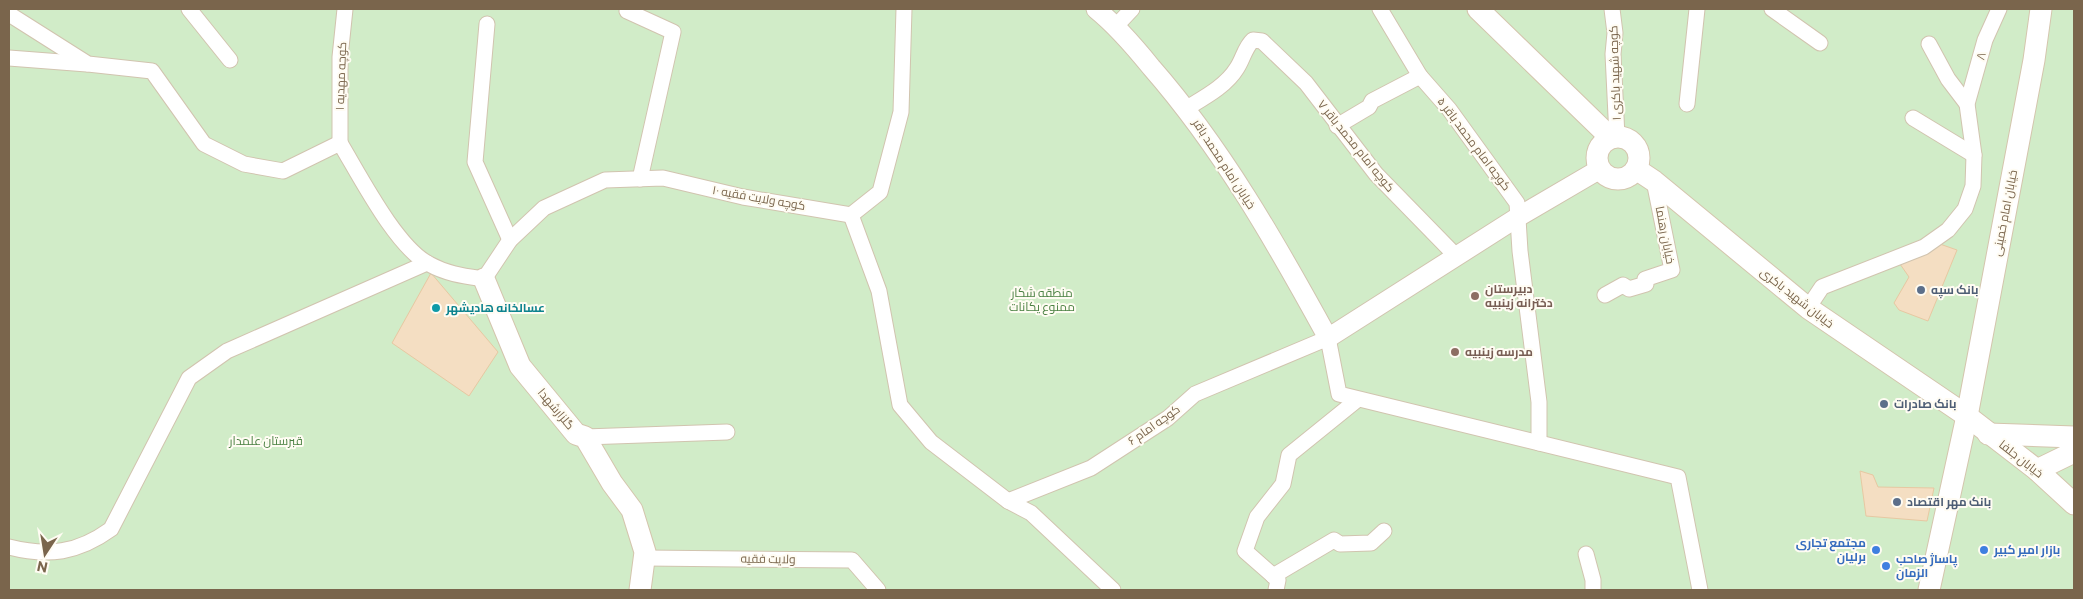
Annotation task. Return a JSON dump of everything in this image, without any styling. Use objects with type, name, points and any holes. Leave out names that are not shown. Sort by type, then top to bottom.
[{"type":"main road","points":[[1478,9],[1614,137],[1628,140],[1636,147],[1639,158],[1636,169],[1622,179],[1613,178],[1600,169],[1597,160],[1598,151],[1603,143],[1614,137]]},
{"type":"main road","name":"خیابان امام خمینی","points":[[1929,590],[1967,416],[2034,60],[2041,9]]},
{"type":"main road","name":"خیابان شهید باکری","points":[[1636,169],[1654,181],[1808,308],[1967,416]]},
{"type":"main road","name":"گلزارشهدا","points":[[484,279],[520,366],[576,434],[585,437],[612,483],[632,510],[646,552],[640,590]]},
{"type":"main road","name":"خیابان جلفا","points":[[1967,416],[2073,500]]},
{"type":"main road","points":[[1988,434],[2074,437]]},
{"type":"main road","points":[[2037,470],[2074,452]]},
{"type":"street","points":[[188,9],[230,60]]},
{"type":"street","name":"کوچه مهدیه ۱","points":[[340,143],[340,57],[344,9]]},
{"type":"street","points":[[628,9],[627,11],[673,32],[640,179]]},
{"type":"street","points":[[904,9],[901,112],[880,192],[851,215],[879,291],[900,405],[931,442],[1008,501],[1031,513],[1113,590]]},
{"type":"street","name":"خیابان امام محمد باقر","points":[[1096,9],[1116,26],[1187,108],[1276,244],[1328,338]]},
{"type":"street","points":[[1116,26],[1132,9]]},
{"type":"street","name":"کوچه امام محمد باقر ۵","points":[[1380,9],[1420,76],[1449,109],[1517,203],[1520,251],[1540,402],[1538,443]]},
{"type":"street","name":"کوچه شهید باکری ۱","points":[[1612,9],[1615,33],[1613,54],[1614,137]]},
{"type":"street","points":[[1687,104],[1696,9]]},
{"type":"street","points":[[1772,9],[1820,43]]},
{"type":"street","name":"۸","points":[[1967,104],[1985,40],[1998,9]]},
{"type":"street","points":[[9,14],[88,64]]},
{"type":"street","points":[[487,24],[475,162],[510,240]]},
{"type":"street","name":"کوچه امام محمد باقر ۷","points":[[1187,108],[1214,91],[1237,69],[1249,43],[1253,40],[1262,41],[1306,83],[1337,126],[1376,174],[1457,257]]},
{"type":"street","points":[[1808,308],[1822,287],[1875,264],[1899,258],[1924,246],[1948,230],[1965,209],[1973,186],[1974,155],[1967,104],[1948,79],[1929,44]]},
{"type":"street","points":[[9,58],[152,71],[204,144],[244,164],[283,171],[340,143],[394,232],[427,263],[455,275],[484,279]]},
{"type":"street","points":[[1337,126],[1369,107],[1372,101],[1420,76]]},
{"type":"street","points":[[1913,118],[1974,155]]},
{"type":"street","points":[[1600,169],[1518,217],[1328,338],[1339,394],[1357,400],[1511,434],[1538,443],[1678,476],[1700,590]]},
{"type":"street","name":"کوچه ولایت فقیه ۱۰","points":[[484,279],[510,240],[544,208],[605,180],[663,178],[743,197],[851,215]]},
{"type":"street","name":"خیابان رهنما","points":[[1605,295],[1623,285],[1629,289],[1646,284],[1645,279],[1672,270],[1654,181]]},
{"type":"street","points":[[9,547],[49,553],[75,549],[95,540],[111,529],[189,378],[227,351],[427,263]]},
{"type":"street","name":"کوچه امام ۶","points":[[1008,501],[1091,468],[1168,418],[1195,394],[1328,338]]},
{"type":"street","points":[[1357,400],[1289,455],[1283,484],[1257,517],[1245,550],[1274,583],[1334,540],[1340,544],[1371,542],[1384,531]]},
{"type":"street","points":[[585,437],[727,432]]},
{"type":"street","points":[[1586,554],[1594,580],[1593,590]]},
{"type":"street","name":"ولایت فقیه","points":[[645,558],[852,560],[878,590]]},
{"type":"green space","name":"منطقه شکار ممنوع یکانات","points":[[9,9],[2074,9],[2074,590],[9,590]]},
{"type":"building","name":"بانک سپه","points":[[1937,243],[1957,250],[1928,321],[1899,310],[1894,303],[1909,277],[1900,264]]},
{"type":"building","name":"عسالخانه هادیشهر","points":[[431,273],[498,352],[469,396],[392,343]]},
{"type":"building","name":"بانک مهر اقتصاد","points":[[1860,471],[1873,475],[1878,487],[1934,488],[1927,521],[1866,516]]},
{"type":"place","name":"بانک سپه","points":[[1921,290]]},
{"type":"place","name":"دبیرستان دخترانه زینبیه","points":[[1475,296]]},
{"type":"place","name":"عسالخانه هادیشهر","points":[[436,308]]},
{"type":"place","name":"مدرسه زینبیه","points":[[1455,352]]},
{"type":"place","name":"بانک صادرات","points":[[1884,404]]},
{"type":"place","name":"بانک مهر اقتصاد","points":[[1897,502]]},
{"type":"place","name":"مجتمع تجاری برلیان","points":[[1876,550]]},
{"type":"place","name":"بازار امیر کبیر","points":[[1984,550]]},
{"type":"place","name":"پاساژ صاحب الزمان","points":[[1886,566]]},
{"type":"park label","name":"قبرستان علمدار","points":[[266,441]]}]
